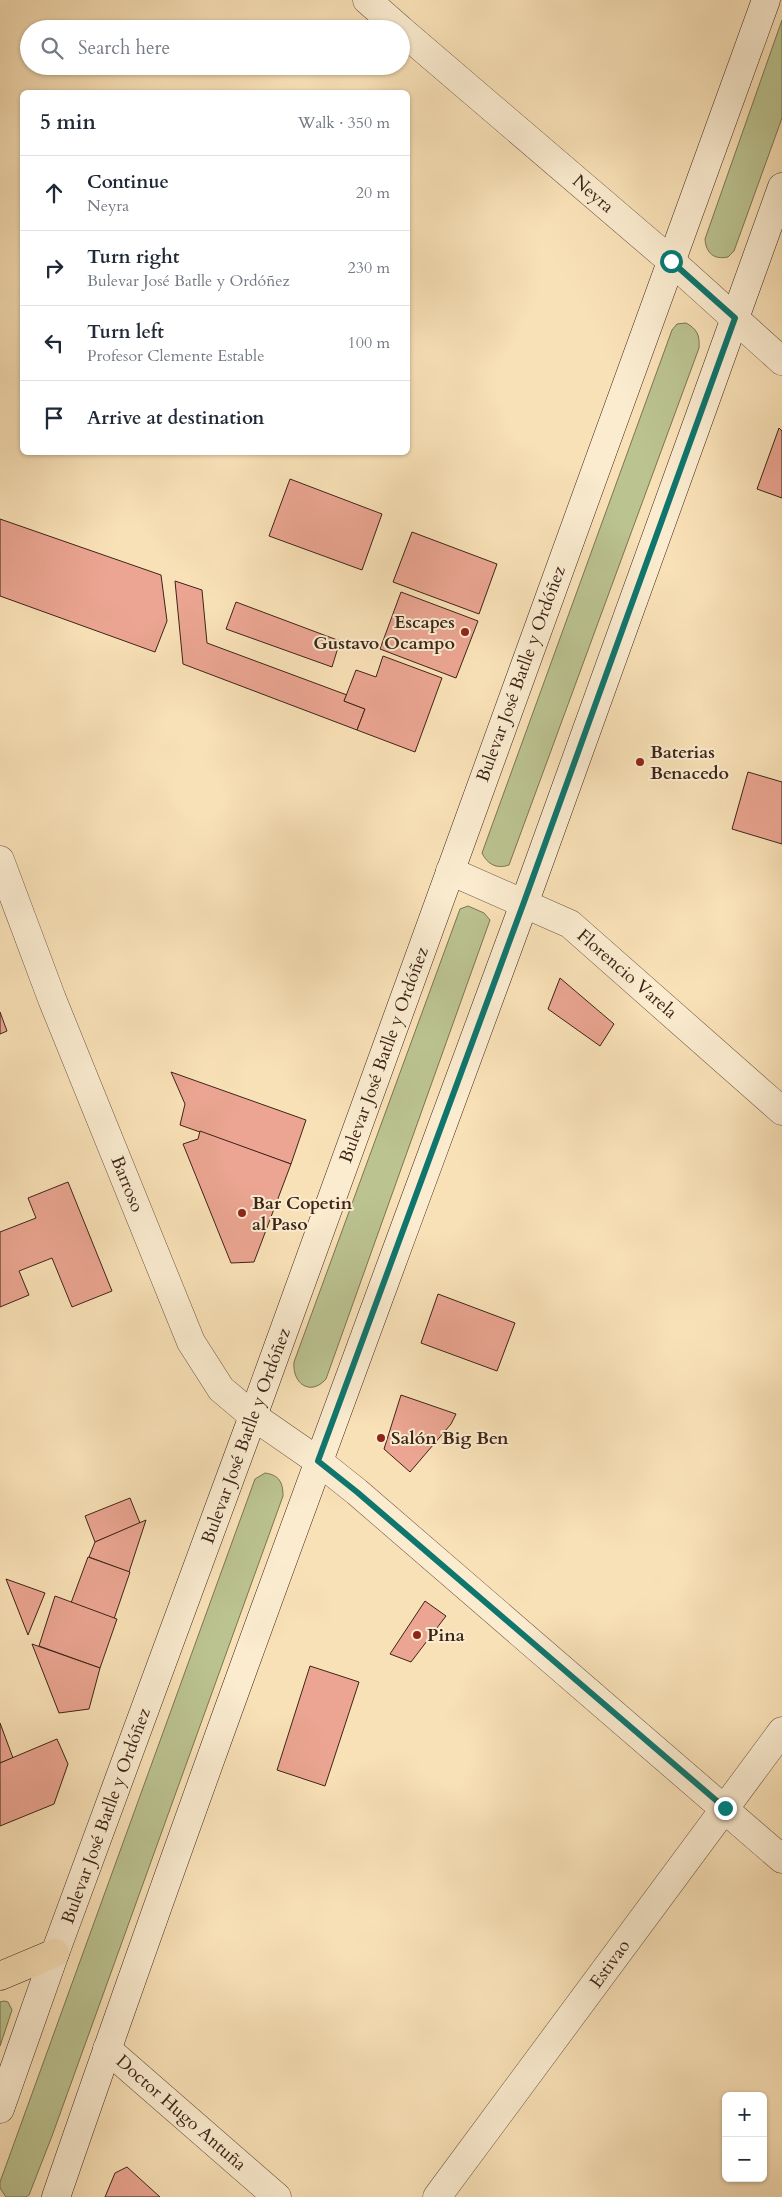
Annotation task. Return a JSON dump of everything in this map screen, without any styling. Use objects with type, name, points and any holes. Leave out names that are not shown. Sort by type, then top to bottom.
[{"type":"main road","name":"Neyra","points":[[366,0],[390,20]]},
{"type":"main road","name":"Bulevar José Batlle y Ordóñez","points":[[0,2109],[55,1953],[253,1416],[766,0]]},
{"type":"main road","name":"Neyra","points":[[410,37],[671,261],[782,361]]},
{"type":"main road","points":[[56,2197],[107,2049],[318,1461],[524,902],[782,186]]},
{"type":"main road","name":"Barroso","points":[[0,860],[52,999],[191,1342],[221,1389],[253,1416],[318,1461],[365,1498],[782,1859]]},
{"type":"main road","name":"Florencio Varela","points":[[450,871],[524,902],[570,924],[782,1111]]},
{"type":"main road","name":"Estivao","points":[[437,2197],[782,1731]]},
{"type":"main road","points":[[0,1976],[55,1953]]},
{"type":"main road","name":"Doctor Hugo Antuña","points":[[107,2049],[278,2197]]},
{"type":"green space","points":[[782,20],[782,118],[734,251],[728,257],[715,256],[709,252],[705,239]]},
{"type":"green space","points":[[686,323],[697,333],[699,348],[509,865],[493,865],[482,853],[672,330],[677,324]]},
{"type":"green space","points":[[468,906],[484,913],[490,920],[326,1379],[314,1387],[308,1387],[303,1385],[296,1376],[294,1362],[460,909]]},
{"type":"green space","points":[[265,1473],[277,1477],[281,1483],[283,1496],[29,2195],[26,2197],[6,2197],[0,2188],[0,2182],[255,1479]]},
{"type":"green space","points":[[0,2002],[8,2002],[12,2010],[0,2046]]},
{"type":"building","points":[[779,428],[782,431],[782,498],[757,489]]},
{"type":"building","points":[[290,479],[382,514],[362,570],[269,536]]},
{"type":"building","points":[[0,519],[161,575],[167,621],[155,652],[0,596]]},
{"type":"building","points":[[412,532],[497,564],[479,614],[393,582]]},
{"type":"building","points":[[175,581],[202,590],[207,643],[347,695],[344,701],[365,709],[357,730],[183,664]]},
{"type":"building","points":[[401,592],[478,621],[456,678],[380,649]]},
{"type":"building","points":[[236,602],[340,641],[332,667],[226,629]]},
{"type":"building","points":[[383,656],[442,678],[415,752],[357,730],[365,709],[344,701],[356,670],[376,677]]},
{"type":"building","points":[[748,772],[782,782],[782,844],[732,829]]},
{"type":"building","points":[[560,978],[614,1024],[600,1046],[548,1009]]},
{"type":"building","points":[[0,1012],[7,1031],[0,1034]]},
{"type":"building","points":[[171,1072],[306,1120],[291,1164],[180,1125],[185,1104]]},
{"type":"building","name":"Bar Copetin al Paso","points":[[200,1131],[291,1164],[254,1262],[231,1263],[183,1144],[198,1139]]},
{"type":"building","points":[[68,1182],[112,1291],[72,1307],[52,1258],[19,1271],[29,1295],[0,1307],[0,1232],[36,1218],[28,1198]]},
{"type":"building","points":[[438,1294],[515,1323],[497,1371],[421,1343]]},
{"type":"building","points":[[401,1395],[456,1414],[451,1424],[410,1472],[384,1449]]},
{"type":"building","points":[[130,1498],[140,1523],[95,1542],[85,1516]]},
{"type":"building","points":[[146,1520],[129,1572],[89,1557],[95,1542]]},
{"type":"building","points":[[88,1557],[130,1572],[114,1619],[71,1603]]},
{"type":"building","points":[[6,1579],[45,1593],[28,1635]]},
{"type":"building","points":[[55,1596],[117,1619],[100,1668],[39,1646]]},
{"type":"building","name":"Pina","points":[[425,1601],[446,1616],[411,1662],[390,1654]]},
{"type":"building","points":[[32,1644],[100,1668],[89,1709],[59,1713]]},
{"type":"building","points":[[310,1666],[359,1682],[325,1786],[277,1770]]},
{"type":"building","points":[[0,1723],[13,1758],[0,1763]]},
{"type":"building","points":[[57,1739],[68,1764],[54,1804],[0,1826],[0,1763]]},
{"type":"building","points":[[127,2167],[160,2197],[105,2197],[115,2173]]},
{"type":"place","name":"Escapes Gustavo Ocampo","points":[[465,632]]},
{"type":"place","name":"Baterias Benacedo","points":[[640,762]]},
{"type":"place","name":"Bar Copetin al Paso","points":[[242,1213]]},
{"type":"place","name":"Salón Big Ben","points":[[381,1438]]},
{"type":"place","name":"Pina","points":[[417,1635]]},
{"type":"route","points":[[671,261],[735,318],[524,902],[318,1461],[357,1492],[725,1808]]}]
